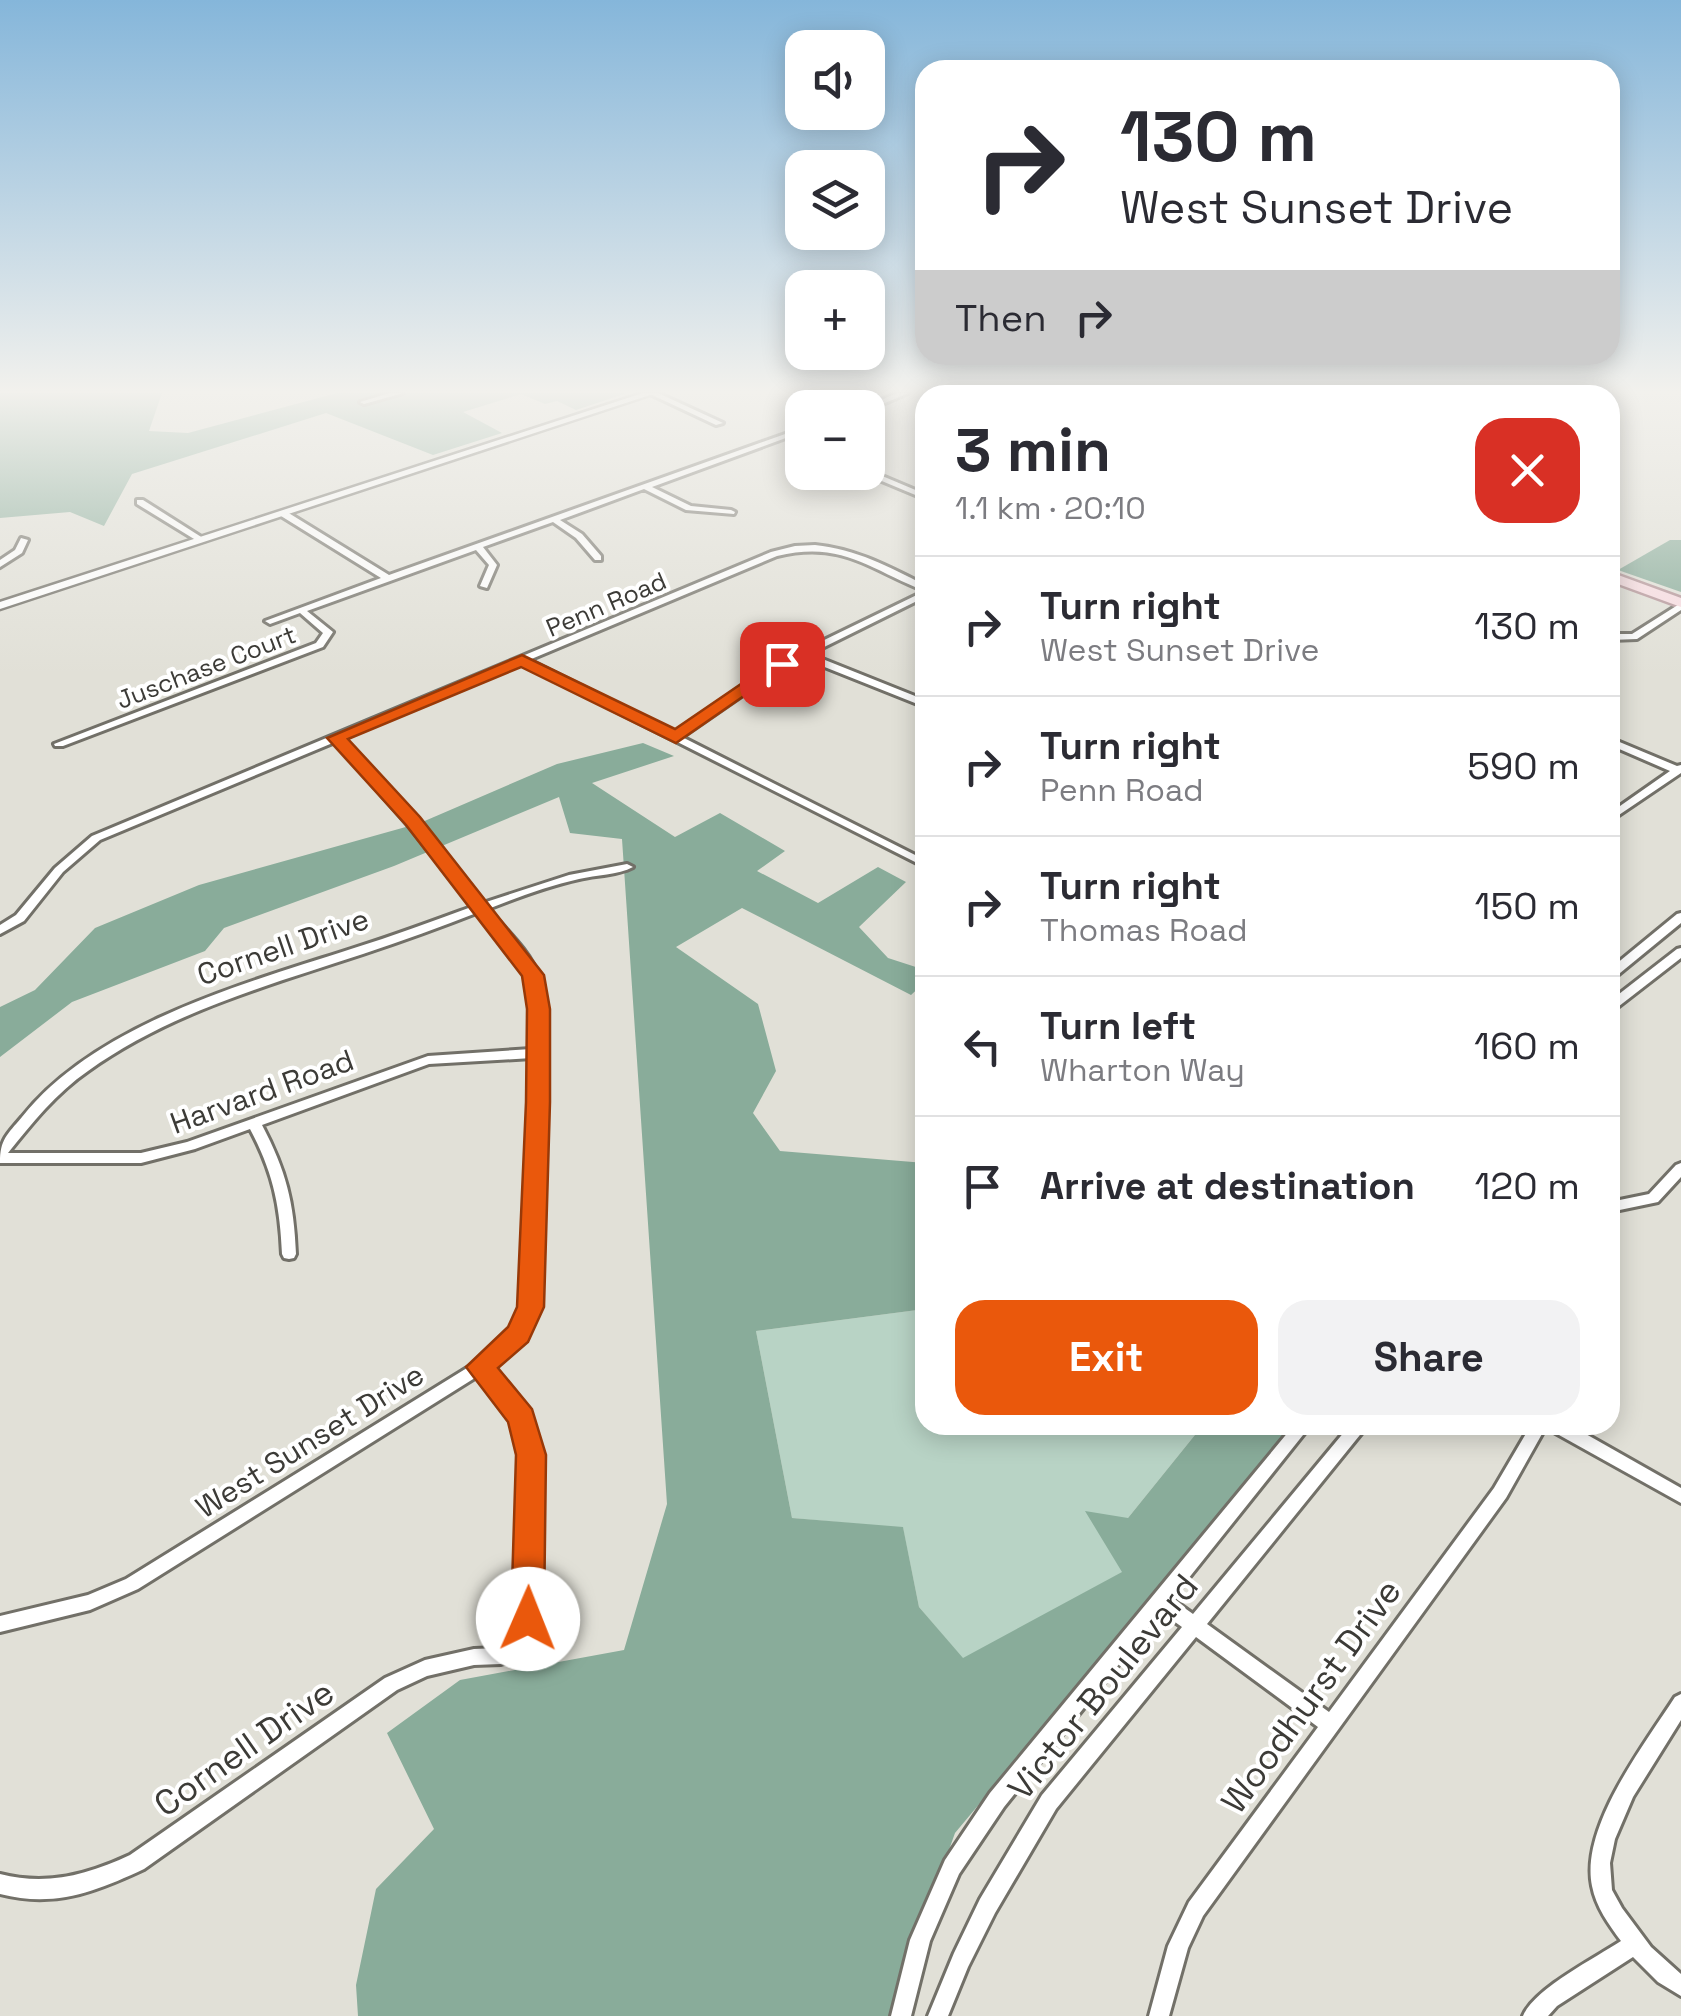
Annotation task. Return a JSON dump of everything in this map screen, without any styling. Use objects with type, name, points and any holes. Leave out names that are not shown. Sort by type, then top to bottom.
[{"type":"main road","points":[[1620,580],[1681,604]]},
{"type":"street","points":[[0,606],[366,487]]},
{"type":"street","points":[[270,621],[641,487]]},
{"type":"street","points":[[646,487],[690,508],[731,512]]},
{"type":"street","points":[[903,487],[915,492]]},
{"type":"street","points":[[910,490],[915,488]]},
{"type":"street","points":[[140,502],[202,540]]},
{"type":"street","points":[[284,514],[389,579]]},
{"type":"street","points":[[554,519],[578,536],[598,558]]},
{"type":"street","points":[[0,564],[19,551],[24,540]]},
{"type":"street","name":"Penn Road","points":[[0,930],[20,918],[58,870],[96,838],[774,554],[806,546],[844,550],[915,586]]},
{"type":"street","points":[[478,548],[493,564],[484,586]]},
{"type":"street","points":[[676,737],[800,654],[915,596]]},
{"type":"street","points":[[1620,638],[1634,637],[1681,604]]},
{"type":"street","name":"Juschase Court","points":[[59,744],[320,645],[328,632],[302,610]]},
{"type":"street","points":[[800,654],[915,700]]},
{"type":"street","points":[[522,660],[915,859]]},
{"type":"street","name":"West Sunset Drive","points":[[0,1624],[90,1602],[132,1584],[480,1367],[518,1334],[530,1307],[538,1053],[533,975],[413,821],[336,738]]},
{"type":"street","points":[[1620,744],[1680,769]]},
{"type":"street","points":[[1620,811],[1680,769]]},
{"type":"street","name":"Cornell Drive","points":[[0,1156],[63,1081],[149,1028],[575,874],[627,867]]},
{"type":"street","points":[[1620,967],[1681,917]]},
{"type":"street","points":[[1620,999],[1681,952]]},
{"type":"street","name":"Harvard Road","points":[[0,1156],[141,1158],[190,1146],[428,1060],[538,1053]]},
{"type":"street","points":[[254,1123],[282,1176],[288,1209],[289,1254]]},
{"type":"street","points":[[1620,1205],[1653,1198],[1681,1168]]},
{"type":"street","name":"Cornell Drive","points":[[0,1884],[52,1892],[79,1886],[137,1862],[391,1684],[425,1668],[474,1657],[501,1656],[520,1641],[528,1619],[531,1455],[522,1417],[480,1367]]},
{"type":"street","name":"Victor Boulevard","points":[[901,2016],[920,1940],[952,1867],[996,1800],[1295,1435]]},
{"type":"street","name":"Victor Boulevard","points":[[938,2016],[956,1966],[1015,1854],[1049,1802],[1352,1435]]},
{"type":"street","name":"Woodhurst Drive","points":[[1160,2016],[1178,1946],[1196,1909],[1500,1492],[1532,1435]]},
{"type":"street","points":[[1574,1435],[1681,1496]]},
{"type":"street","points":[[1158,1600],[1330,1725]]},
{"type":"street","points":[[1680,1706],[1606,1836],[1600,1863],[1601,1886],[1634,1944],[1681,1986]]},
{"type":"street","points":[[1534,2016],[1550,1999],[1634,1944]]},
{"type":"green space","points":[[0,487],[125,487],[104,526],[70,512],[0,518]]},
{"type":"green space","points":[[1670,540],[1681,540],[1681,592],[1620,569]]},
{"type":"green space","points":[[643,743],[674,756],[592,783],[675,837],[720,813],[785,851],[757,871],[818,903],[878,867],[906,882],[859,927],[888,958],[915,967],[915,991],[911,995],[742,908],[676,947],[758,1004],[776,1071],[753,1113],[780,1151],[915,1162],[915,1310],[756,1331],[792,1518],[903,1527],[919,1607],[963,1658],[1122,1572],[1085,1511],[1128,1518],[1195,1435],[1288,1435],[955,1833],[890,2016],[358,2016],[356,1985],[376,1889],[434,1829],[387,1733],[460,1680],[624,1650],[667,1504],[622,839],[570,833],[559,797],[394,866],[224,928],[205,951],[72,1002],[0,1057],[0,1007],[35,990],[95,928],[199,885],[420,823],[557,764]]},
{"type":"green space","points":[[915,1310],[915,1435],[1195,1435],[1128,1518],[1123,1572],[963,1659],[919,1607],[903,1528],[792,1518],[756,1331]]},
{"type":"route","points":[[528,1619],[531,1455],[522,1417],[480,1367],[518,1334],[530,1307],[538,1102],[538,1009],[533,975],[413,821],[336,738],[522,660],[676,737],[782,664]]}]
